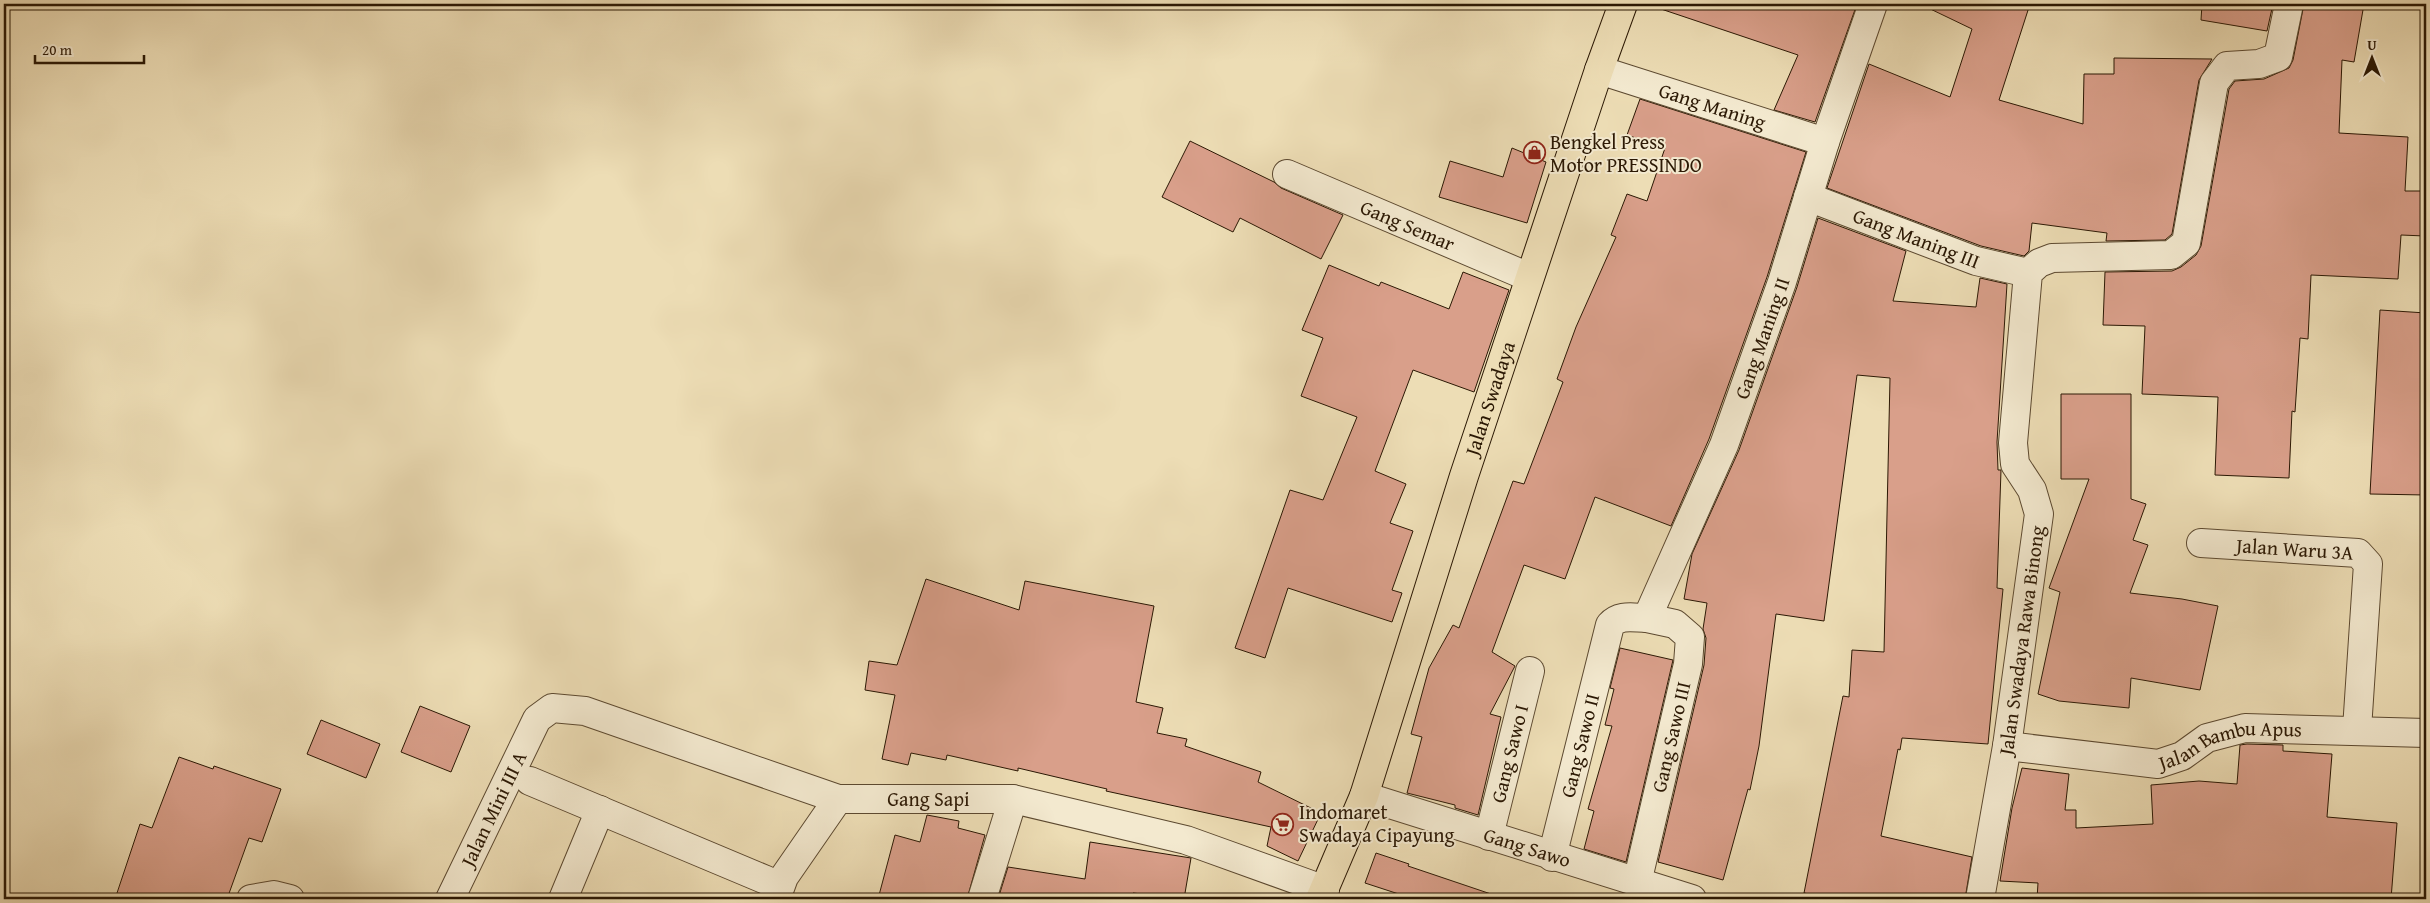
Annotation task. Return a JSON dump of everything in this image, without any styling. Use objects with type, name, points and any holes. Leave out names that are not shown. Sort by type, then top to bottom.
[{"type":"main road","name":"Jalan Swadaya","points":[[1364,796],[1464,476],[1529,277],[1598,70],[1623,4]]},
{"type":"main road","points":[[1322,894],[1364,796]]},
{"type":"street","name":"Gang Maning II","points":[[1647,618],[1724,445],[1782,282],[1825,142],[1873,4]]},
{"type":"street","points":[[2028,273],[2039,263],[2052,258],[2171,255],[2186,243],[2214,83],[2227,66],[2259,64],[2278,57],[2289,4]]},
{"type":"street","name":"Gang Maning","points":[[1598,70],[1825,142]]},
{"type":"street","name":"Gang Semar","points":[[1287,174],[1529,277]]},
{"type":"street","name":"Gang Maning III","points":[[1808,197],[1976,261],[2028,273]]},
{"type":"street","name":"Jalan Swadaya Rawa Binong","points":[[1980,899],[2007,746],[2039,514],[2032,490],[2015,464],[2013,443],[2028,273]]},
{"type":"street","name":"Jalan Waru 3A","points":[[2201,544],[2358,553],[2368,564],[2357,729]]},
{"type":"street","name":"Gang Sawo II","points":[[1552,857],[1610,625],[1616,619],[1647,618]]},
{"type":"street","name":"Gang Sawo III","points":[[1637,883],[1688,664],[1690,637],[1675,624],[1647,618]]},
{"type":"street","name":"Gang Sawo I","points":[[1489,836],[1530,671]]},
{"type":"street","name":"Gang Sapi","points":[[537,719],[552,708],[585,711],[838,799],[1013,799],[1186,840],[1322,894]]},
{"type":"street","name":"Jalan Mini III A","points":[[450,899],[537,719]]},
{"type":"street","name":"Jalan Bambu Apus","points":[[2007,746],[2158,764],[2182,756],[2207,738],[2246,728],[2357,729],[2426,733]]},
{"type":"street","points":[[530,781],[600,810],[771,889],[784,877],[838,799]]},
{"type":"street","name":"Gang Sawo","points":[[1364,796],[1552,857],[1692,899]]},
{"type":"street","points":[[982,899],[1013,799]]},
{"type":"street","points":[[563,899],[600,810]]},
{"type":"street","points":[[251,899],[274,895],[290,899]]},
{"type":"building","points":[[1662,4],[1857,4],[1815,122],[1774,110],[1798,55],[1661,9]]},
{"type":"building","points":[[1920,4],[2030,4],[1999,100],[2083,124],[2084,74],[2114,74],[2114,58],[2212,59],[2199,80],[2172,234],[2165,240],[2106,241],[2107,233],[2032,223],[2029,251],[2024,256],[1981,246],[1827,188],[1869,64],[1950,97],[1972,29]]},
{"type":"building","points":[[2202,4],[2273,4],[2267,31],[2201,20]]},
{"type":"building","points":[[2304,4],[2364,4],[2354,62],[2342,60],[2339,133],[2408,137],[2405,191],[2426,191],[2425,236],[2401,235],[2398,279],[2311,275],[2308,339],[2300,338],[2295,412],[2292,411],[2289,478],[2215,475],[2218,397],[2142,394],[2145,326],[2103,325],[2105,272],[2172,271],[2181,267],[2196,255],[2201,246],[2229,89],[2235,81],[2264,79],[2289,68],[2293,60]]},
{"type":"building","points":[[1640,99],[1806,152],[1767,277],[1709,439],[1671,526],[1595,497],[1565,579],[1524,565],[1492,652],[1515,666],[1490,714],[1501,717],[1478,815],[1455,808],[1455,805],[1407,793],[1422,737],[1411,734],[1429,668],[1453,625],[1459,628],[1513,481],[1524,484],[1563,382],[1557,379],[1576,327],[1616,237],[1611,235],[1627,194],[1647,201],[1665,148],[1627,135]]},
{"type":"building","points":[[1190,141],[1274,182],[1281,188],[1343,215],[1321,259],[1240,218],[1233,232],[1162,197]]},
{"type":"building","points":[[1512,148],[1546,162],[1527,223],[1439,197],[1450,161],[1503,177]]},
{"type":"building","points":[[1818,218],[1906,251],[1893,301],[1976,307],[1980,278],[2007,284],[1997,442],[1998,470],[2001,470],[1997,588],[2003,589],[1988,744],[1902,738],[1900,750],[1898,749],[1881,836],[1972,857],[1965,899],[1836,899],[1804,893],[1843,696],[1849,697],[1852,650],[1884,652],[1890,378],[1857,375],[1824,621],[1776,614],[1759,746],[1750,790],[1748,789],[1723,880],[1658,862],[1704,665],[1706,638],[1703,629],[1707,603],[1684,599],[1692,554],[1739,450],[1797,287]]},
{"type":"building","points":[[1329,265],[1379,286],[1381,282],[1449,309],[1463,272],[1509,290],[1474,392],[1413,370],[1375,471],[1406,484],[1390,523],[1413,531],[1392,590],[1402,593],[1392,622],[1288,588],[1265,658],[1235,648],[1290,490],[1323,500],[1357,417],[1301,396],[1323,338],[1302,330]]},
{"type":"building","points":[[2380,310],[2426,313],[2426,495],[2370,494]]},
{"type":"building","points":[[2061,394],[2131,394],[2131,499],[2146,504],[2133,540],[2148,545],[2130,593],[2182,599],[2218,606],[2200,690],[2131,678],[2129,708],[2059,701],[2038,694],[2060,592],[2049,588],[2089,479],[2061,479]]},
{"type":"building","points":[[926,579],[1019,610],[1025,581],[1154,606],[1136,702],[1163,708],[1157,733],[1187,739],[1185,746],[1261,772],[1258,782],[1321,813],[1298,861],[1267,846],[1271,827],[1106,791],[1107,789],[1018,768],[1018,771],[947,755],[946,760],[911,753],[908,765],[882,759],[895,695],[865,690],[869,661],[897,665]]},
{"type":"building","points":[[1620,648],[1673,660],[1626,862],[1584,849],[1594,811],[1588,809],[1612,726],[1605,725],[1614,689],[1610,688]]},
{"type":"building","points":[[420,706],[470,726],[451,772],[401,752]]},
{"type":"building","points":[[321,720],[380,744],[366,778],[307,754]]},
{"type":"building","points":[[2240,745],[2283,745],[2283,751],[2332,754],[2327,817],[2397,823],[2391,899],[2037,899],[2038,883],[2000,881],[2012,808],[2022,768],[2069,774],[2065,810],[2076,810],[2076,828],[2153,824],[2151,785],[2199,781],[2237,784]]},
{"type":"building","points":[[179,757],[213,769],[214,766],[281,789],[262,842],[249,838],[227,899],[115,899],[140,824],[152,828]]},
{"type":"building","points":[[927,815],[959,821],[958,828],[985,835],[967,899],[878,899],[895,835],[920,842]]},
{"type":"building","points":[[1090,842],[1191,858],[1184,899],[1133,893],[1132,899],[998,899],[1008,867],[1085,879]]},
{"type":"building","points":[[1376,853],[1491,894],[1491,899],[1414,899],[1365,883]]},
{"type":"place","name":"Bengkel Press Motor PRESSINDO","points":[[1534,153]]},
{"type":"place","name":"Indomaret Swadaya Cipayung","points":[[1283,824]]}]
